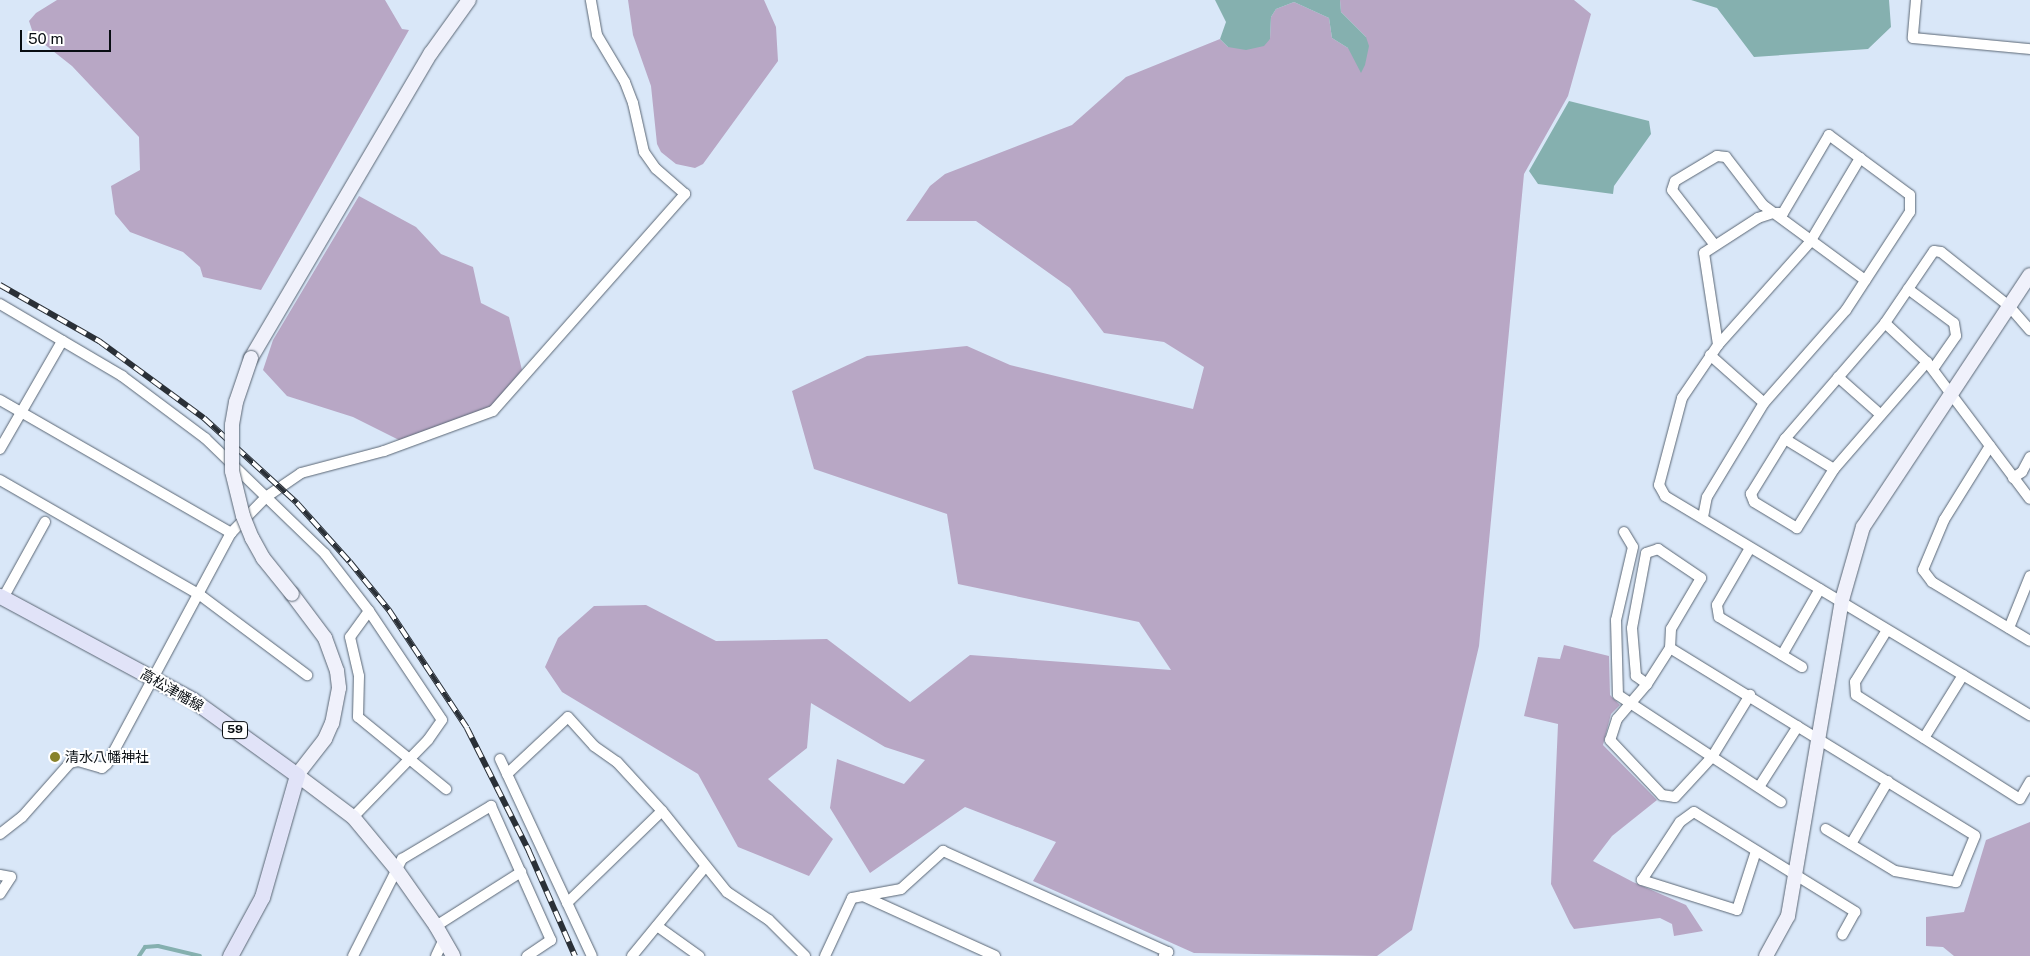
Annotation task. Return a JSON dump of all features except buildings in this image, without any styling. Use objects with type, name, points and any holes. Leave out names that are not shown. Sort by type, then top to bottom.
[{"type":"main road","name":"高松津幡線","points":[[1,597],[193,700],[297,774]]},
{"type":"main road","points":[[230,956],[262,897],[297,774]]},
{"type":"street","points":[[453,956],[436,926],[396,869],[352,817],[297,774],[329,731],[337,706],[339,688],[337,671],[325,638],[263,558],[252,538],[243,516],[232,471],[232,424],[236,402],[251,358],[431,53],[469,0]]},
{"type":"street","points":[[0,834],[22,817],[70,763],[78,761],[102,768],[107,764],[152,678],[200,595],[231,532],[266,497],[301,473],[384,451],[493,411],[685,194],[656,169],[644,152],[633,103],[625,82],[609,60],[597,35],[591,0]]},
{"type":"street","points":[[1916,0],[1913,38],[2030,49]]},
{"type":"street","points":[[1703,517],[1707,497],[1764,403],[1846,310],[1910,212],[1910,195],[1829,135],[1783,214],[1774,213],[1758,218],[1714,244],[1704,253],[1718,344]]},
{"type":"street","points":[[1714,244],[1672,190],[1675,181],[1717,156],[1726,157],[1763,205],[1810,242],[1865,280]]},
{"type":"street","points":[[1860,158],[1810,242],[1718,344],[1682,398],[1659,485],[1664,496],[1703,517],[1750,548],[1820,589],[1842,600],[1887,630],[2030,715]]},
{"type":"street","points":[[1908,289],[1954,324],[1956,336],[1834,468],[1797,528],[1754,502],[1751,494],[1785,439],[1885,322],[1934,251],[1941,252],[2009,306],[2030,330]]},
{"type":"street","points":[[1766,956],[1788,916],[1842,600],[1863,527],[2030,275]]},
{"type":"street","points":[[0,304],[122,376],[205,438],[325,554],[369,612],[442,720],[410,759],[352,817]]},
{"type":"street","points":[[1885,322],[1930,365],[2013,478],[2030,498]]},
{"type":"street","points":[[0,450],[62,341]]},
{"type":"street","points":[[1710,355],[1764,403]]},
{"type":"street","points":[[1838,377],[1881,415]]},
{"type":"street","points":[[0,400],[231,532]]},
{"type":"street","points":[[1785,439],[1834,468]]},
{"type":"street","points":[[1990,446],[1944,520],[1923,570],[1932,582],[2030,641]]},
{"type":"street","points":[[2013,478],[2022,472],[2030,457]]},
{"type":"street","points":[[0,480],[200,595],[307,676]]},
{"type":"street","points":[[1,597],[45,522]]},
{"type":"street","points":[[1624,532],[1633,547],[1616,620],[1618,695],[1629,705],[1781,802]]},
{"type":"street","points":[[1750,548],[1717,605],[1719,617],[1802,667]]},
{"type":"street","points":[[1647,684],[1636,676],[1632,628],[1646,553],[1658,549],[1701,578],[1671,628],[1670,648],[1647,684],[1617,719],[1610,740],[1662,795],[1675,797],[1712,757],[1750,695]]},
{"type":"street","points":[[2009,628],[2030,576]]},
{"type":"street","points":[[1782,655],[1820,589]]},
{"type":"street","points":[[369,612],[350,637],[359,676],[358,717],[446,789]]},
{"type":"street","points":[[1887,630],[1855,682],[1856,695],[2020,799],[2030,782]]},
{"type":"street","points":[[1670,648],[1819,737],[1974,836],[1956,882],[1896,871],[1826,829]]},
{"type":"street","points":[[1924,738],[1963,675]]},
{"type":"street","points":[[507,774],[568,717],[594,746],[617,762],[662,811],[705,868],[727,892],[769,920],[806,956]]},
{"type":"street","points":[[1759,787],[1798,726]]},
{"type":"street","points":[[500,759],[592,956]]},
{"type":"street","points":[[1851,844],[1888,781]]},
{"type":"street","points":[[353,956],[402,859],[490,806],[552,940],[527,956]]},
{"type":"street","points":[[567,903],[662,811]]},
{"type":"street","points":[[1756,851],[1736,910],[1642,880],[1680,822],[1694,812],[1855,912],[1842,935]]},
{"type":"street","points":[[825,956],[852,898],[901,888],[943,850],[1168,952],[1164,956]]},
{"type":"street","points":[[632,956],[705,868]]},
{"type":"street","points":[[436,926],[521,872]]},
{"type":"street","points":[[0,875],[11,878],[0,894]]},
{"type":"street","points":[[863,896],[995,956]]},
{"type":"street","points":[[657,926],[699,956]]},
{"type":"street","points":[[436,956],[444,939]]},
{"type":"shaded area","points":[[57,0],[385,0],[402,29],[409,30],[261,290],[203,277],[200,267],[183,252],[130,232],[115,214],[111,186],[140,170],[139,137],[72,66],[34,36],[29,21],[36,13]]},
{"type":"shaded area","points":[[628,0],[764,0],[776,27],[778,61],[703,164],[695,168],[676,164],[661,152],[657,144],[651,86],[633,35]]},
{"type":"shaded area","points":[[1215,0],[1340,0],[1341,12],[1366,37],[1369,46],[1365,65],[1361,73],[1348,48],[1332,38],[1329,18],[1294,2],[1276,9],[1271,17],[1270,39],[1264,46],[1246,50],[1228,47],[1220,39],[1226,22]]},
{"type":"shaded area","points":[[1340,0],[1574,0],[1591,14],[1568,96],[1524,174],[1479,646],[1412,930],[1377,956],[1194,953],[1033,881],[1056,842],[965,807],[870,873],[830,808],[837,759],[904,784],[925,760],[885,747],[811,703],[807,748],[768,779],[833,839],[809,876],[738,847],[698,774],[562,692],[545,667],[558,638],[594,606],[646,605],[716,641],[827,639],[910,702],[970,655],[1171,670],[1139,622],[958,584],[947,514],[814,469],[792,391],[867,356],[967,346],[1010,365],[1193,409],[1204,367],[1164,342],[1104,333],[1070,288],[976,221],[906,221],[930,186],[945,174],[1072,125],[1126,77],[1220,39],[1228,47],[1270,39],[1271,17],[1276,9],[1294,2],[1329,18],[1332,38],[1348,48],[1366,37],[1341,12]]},
{"type":"shaded area","points":[[1691,0],[1889,0],[1891,27],[1868,49],[1754,57],[1717,8]]},
{"type":"shaded area","points":[[1569,101],[1649,121],[1651,134],[1614,186],[1613,194],[1538,184],[1529,171]]},
{"type":"shaded area","points":[[359,196],[416,227],[441,254],[473,267],[481,303],[509,317],[522,370],[490,408],[399,440],[353,417],[287,396],[263,370],[273,340]]},
{"type":"shaded area","points":[[1564,645],[1609,656],[1610,695],[1620,705],[1611,714],[1603,745],[1657,800],[1612,836],[1593,861],[1633,882],[1686,905],[1703,931],[1674,936],[1672,924],[1660,918],[1574,929],[1551,884],[1558,724],[1524,716],[1538,657],[1560,659]]},
{"type":"shaded area","points":[[2030,822],[2030,956],[1954,956],[1943,947],[1926,946],[1926,917],[1964,912],[1986,840]]},
{"type":"waterway","points":[[139,956],[145,947],[158,946],[200,956]]},
{"type":"railway","points":[[0,285],[99,341],[204,418],[297,503],[350,562],[389,610],[467,728],[529,851],[575,956]]},
{"type":"place","name":"清水八幡神社","points":[[55,757]]}]
